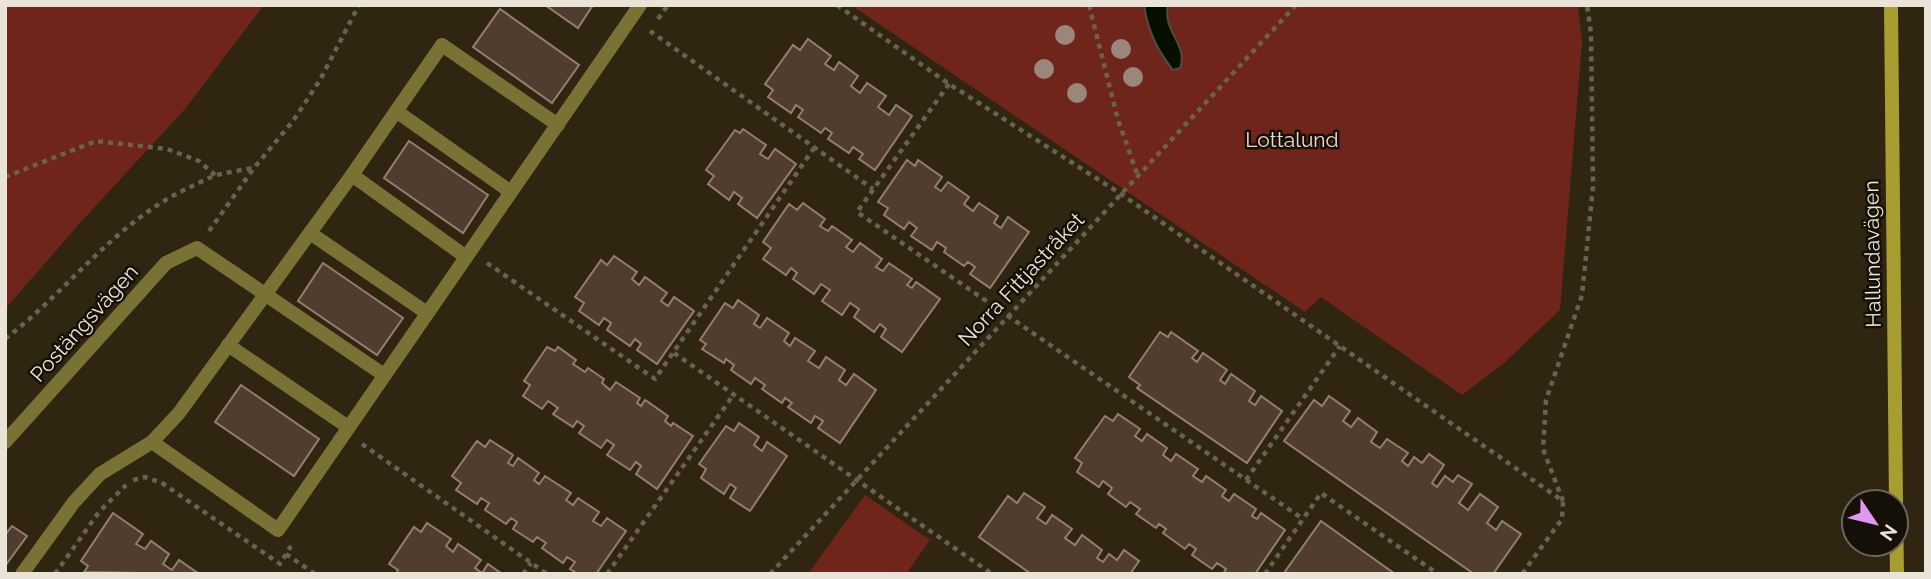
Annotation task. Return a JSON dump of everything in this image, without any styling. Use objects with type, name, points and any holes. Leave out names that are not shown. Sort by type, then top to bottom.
[{"type":"main road","name":"Hallundavägen","points":[[1891,5],[1896,488]]},
{"type":"street","points":[[152,442],[278,530],[640,5]]},
{"type":"street","points":[[22,574],[74,502],[100,474],[152,442],[179,413],[352,175],[442,45],[558,125]]},
{"type":"street","points":[[396,111],[511,192]]},
{"type":"street","points":[[352,175],[466,257]]},
{"type":"street","points":[[310,233],[427,313]]},
{"type":"street","points":[[197,248],[384,375]]},
{"type":"street","name":"Postängsvägen","points":[[5,442],[166,263],[197,248]]},
{"type":"street","points":[[228,345],[348,427]]},
{"type":"path","points":[[197,248],[254,168],[293,121],[320,80],[359,5]]},
{"type":"path","points":[[837,5],[949,84],[1121,194],[1563,501]]},
{"type":"path","points":[[1089,5],[1118,120],[1138,176]]},
{"type":"path","name":"Norra Fittjastråket","points":[[770,574],[1296,5]]},
{"type":"path","points":[[1522,574],[1562,519],[1563,501],[1543,449],[1546,400],[1582,296],[1593,187],[1591,33],[1587,5]]},
{"type":"path","points":[[650,31],[873,189]]},
{"type":"path","points":[[949,84],[857,212],[1303,519]]},
{"type":"path","points":[[5,177],[96,141],[167,149],[199,161],[215,175]]},
{"type":"path","points":[[487,263],[655,379],[814,148]]},
{"type":"path","points":[[5,339],[27,323],[103,247],[134,221],[174,195],[215,175],[254,168]]},
{"type":"path","points":[[1246,480],[1340,346]]},
{"type":"path","points":[[674,353],[992,574]]},
{"type":"path","points":[[607,574],[734,394]]},
{"type":"path","points":[[361,443],[547,574]]},
{"type":"path","points":[[1265,574],[1321,493],[1438,574]]},
{"type":"path","points":[[286,554],[315,574]]},
{"type":"path","points":[[523,574],[531,562]]},
{"type":"green space","points":[[5,5],[264,5],[185,109],[5,309]]},
{"type":"green space","name":"Lottalund","points":[[851,5],[1578,5],[1582,42],[1560,310],[1504,363],[1462,395],[1321,297],[1305,312]]},
{"type":"green space","points":[[865,495],[930,540],[906,574],[808,574]]},
{"type":"shaded area","points":[[1144,5],[1168,5],[1169,23],[1181,52],[1180,68],[1173,70],[1158,48]]},
{"type":"building","points":[[545,5],[593,5],[578,28]]},
{"type":"building","points":[[500,9],[579,65],[552,103],[473,47]]},
{"type":"building","points":[[808,39],[831,56],[825,64],[834,70],[839,62],[858,76],[851,86],[860,93],[867,83],[886,96],[878,107],[889,115],[896,105],[912,116],[875,170],[859,159],[863,154],[853,147],[849,153],[828,139],[832,133],[825,128],[821,133],[798,117],[803,110],[796,105],[791,113],[768,97],[773,90],[765,84],[793,45],[800,50]]},
{"type":"building","points":[[743,129],[766,145],[760,154],[768,159],[775,149],[796,164],[757,218],[738,204],[742,198],[734,192],[729,200],[708,184],[714,176],[706,170],[735,130],[740,133]]},
{"type":"building","points":[[409,141],[488,195],[463,233],[384,178]]},
{"type":"building","points":[[907,160],[915,166],[918,160],[942,177],[935,187],[941,191],[948,182],[969,197],[964,204],[973,211],[979,203],[998,216],[994,223],[1001,228],[1008,217],[1029,232],[990,288],[970,274],[975,267],[968,262],[964,266],[944,252],[946,248],[937,242],[932,250],[911,236],[917,228],[909,222],[904,229],[884,215],[888,208],[878,202]]},
{"type":"building","points":[[803,203],[825,219],[820,226],[828,231],[832,226],[852,240],[846,247],[853,252],[860,243],[882,259],[876,267],[883,271],[889,263],[912,279],[907,285],[912,288],[916,282],[940,299],[902,352],[881,337],[886,329],[880,324],[874,332],[854,317],[859,309],[850,303],[842,315],[822,301],[830,290],[821,284],[814,294],[793,279],[797,273],[791,268],[786,275],[763,259],[771,248],[763,242],[789,204],[797,210]]},
{"type":"building","points":[[614,256],[637,272],[632,279],[639,285],[645,277],[667,293],[661,301],[668,306],[674,297],[694,311],[657,364],[637,350],[641,344],[635,339],[630,346],[607,330],[611,323],[604,318],[599,325],[579,311],[584,303],[575,297],[601,260],[607,265]]},
{"type":"building","points":[[323,263],[403,318],[377,355],[298,301]]},
{"type":"building","points":[[738,300],[759,315],[754,324],[760,328],[767,318],[789,333],[784,341],[790,346],[795,338],[815,351],[808,361],[819,368],[826,357],[845,370],[839,380],[846,385],[854,374],[876,390],[840,443],[818,428],[823,421],[815,416],[811,423],[788,407],[792,403],[785,398],[782,403],[762,389],[765,385],[755,378],[751,384],[731,370],[734,365],[726,359],[724,363],[702,349],[706,344],[700,340],[725,303],[733,308]]},
{"type":"building","points":[[1160,332],[1168,337],[1171,332],[1198,351],[1192,358],[1197,362],[1203,353],[1227,370],[1220,380],[1225,384],[1231,374],[1255,391],[1249,401],[1255,405],[1261,396],[1282,411],[1247,463],[1137,388],[1140,385],[1129,377]]},
{"type":"building","points":[[547,347],[555,351],[558,347],[576,360],[573,364],[585,372],[588,368],[604,379],[602,383],[610,390],[616,382],[640,398],[637,403],[641,406],[645,400],[668,416],[665,421],[671,426],[673,423],[693,436],[657,489],[636,474],[641,466],[636,462],[630,470],[607,455],[614,445],[607,440],[601,448],[579,433],[584,426],[577,421],[573,427],[553,414],[558,408],[548,401],[542,409],[523,396],[530,385],[524,381]]},
{"type":"building","points":[[241,385],[319,439],[294,476],[215,422]]},
{"type":"building","points":[[1329,396],[1350,411],[1343,421],[1351,427],[1358,418],[1377,432],[1371,442],[1380,448],[1387,439],[1408,453],[1402,461],[1408,466],[1414,457],[1422,463],[1429,454],[1444,465],[1432,483],[1437,487],[1445,476],[1453,482],[1458,475],[1472,484],[1459,503],[1468,510],[1480,494],[1498,507],[1487,523],[1496,530],[1502,521],[1521,534],[1493,574],[1474,574],[1284,441],[1314,400],[1322,406]]},
{"type":"building","points":[[1118,414],[1140,429],[1135,436],[1142,441],[1147,434],[1167,448],[1163,455],[1171,461],[1176,454],[1198,469],[1193,476],[1202,482],[1206,476],[1226,490],[1222,496],[1229,501],[1234,494],[1256,509],[1252,516],[1257,519],[1261,513],[1285,530],[1255,574],[1223,574],[1226,569],[1217,563],[1212,569],[1192,555],[1196,549],[1189,544],[1185,549],[1163,533],[1166,529],[1159,524],[1156,528],[1136,514],[1140,509],[1130,502],[1126,507],[1108,494],[1112,488],[1103,481],[1099,487],[1077,472],[1082,463],[1075,458],[1105,416],[1113,421]]},
{"type":"building","points":[[739,423],[759,437],[754,445],[762,451],[767,442],[787,456],[750,511],[730,498],[736,488],[730,484],[724,494],[701,478],[706,469],[699,464],[726,426],[734,431]]},
{"type":"building","points":[[490,440],[513,455],[508,463],[513,466],[518,458],[539,473],[534,480],[539,484],[545,476],[571,493],[566,500],[573,505],[578,498],[599,512],[593,521],[601,526],[607,518],[626,531],[596,574],[578,574],[570,569],[575,562],[567,557],[563,563],[542,548],[546,543],[537,537],[533,542],[513,529],[517,522],[511,518],[506,524],[485,510],[489,503],[481,498],[477,504],[456,490],[461,483],[452,476],[477,441],[485,447]]},
{"type":"building","points":[[1024,493],[1045,507],[1037,518],[1046,524],[1052,515],[1072,529],[1065,538],[1075,545],[1082,535],[1102,550],[1097,558],[1103,562],[1109,554],[1117,560],[1124,550],[1139,561],[1130,574],[1031,574],[979,537],[1008,496],[1017,503]]},
{"type":"building","points":[[113,513],[143,534],[136,544],[145,549],[151,541],[169,554],[163,564],[172,570],[179,560],[199,574],[84,572],[88,566],[81,561]]},
{"type":"building","points":[[1321,521],[1395,574],[1284,573]]},
{"type":"building","points":[[427,523],[451,539],[446,546],[453,552],[458,544],[481,560],[475,568],[482,573],[488,564],[502,574],[396,574],[398,570],[389,564],[414,527],[421,532]]},
{"type":"building","points":[[12,526],[27,536],[5,566],[5,535]]}]
